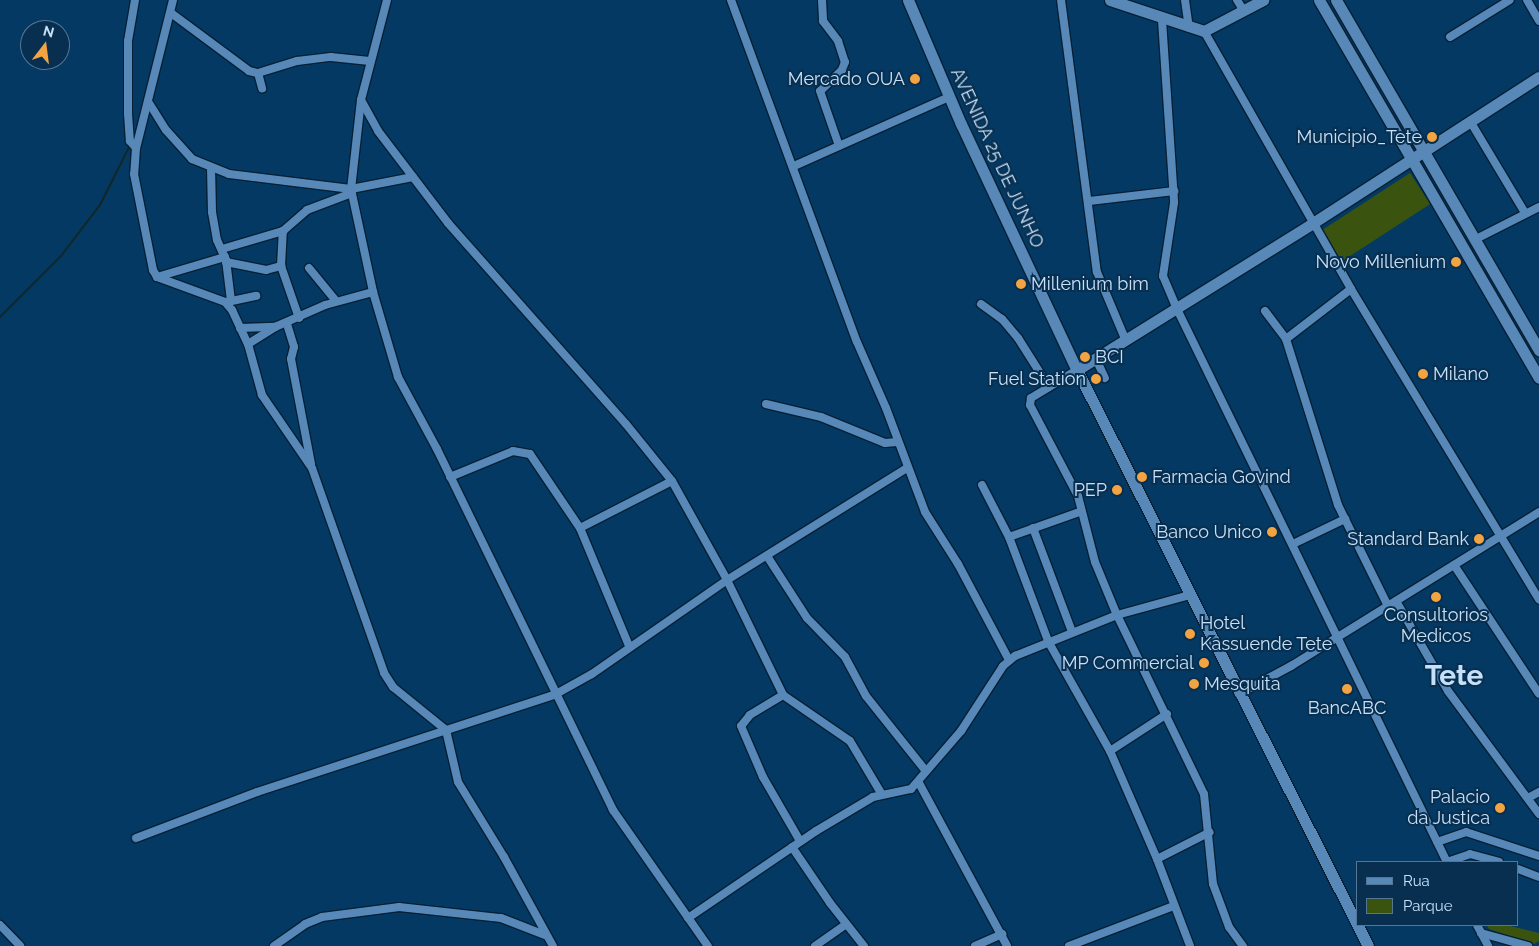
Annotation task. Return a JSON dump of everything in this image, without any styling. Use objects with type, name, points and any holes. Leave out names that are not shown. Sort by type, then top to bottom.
[{"type":"street","points":[[135,0],[128,41],[128,114],[130,141],[136,148]]},
{"type":"street","points":[[173,0],[149,103],[136,148],[135,187],[153,270],[157,277],[228,302],[256,296]]},
{"type":"street","points":[[387,0],[361,100],[351,191],[373,292],[398,377],[450,477],[613,810],[708,946]]},
{"type":"street","points":[[731,0],[755,70],[794,166],[857,342],[897,442],[934,529],[958,564],[1009,660]]},
{"type":"street","points":[[822,0],[823,21],[838,41],[845,62],[842,70],[820,90],[839,146]]},
{"type":"street","name":"AVENIDA 25 DE JUNHO","points":[[908,0],[949,98],[1077,370],[1356,923]]},
{"type":"street","points":[[1061,0],[1097,272],[1126,341]]},
{"type":"street","points":[[1110,0],[1162,20],[1204,31],[1262,0]]},
{"type":"street","points":[[1185,0],[1189,28]]},
{"type":"street","points":[[1237,0],[1244,11]]},
{"type":"street","points":[[1319,0],[1539,378]]},
{"type":"street","points":[[1336,0],[1539,350]]},
{"type":"street","points":[[1450,37],[1510,0]]},
{"type":"street","points":[[1527,0],[1539,21]]},
{"type":"street","points":[[171,13],[214,42],[242,68],[258,73],[297,61],[332,57],[370,61]]},
{"type":"street","points":[[1162,20],[1174,191],[1172,221],[1163,265],[1163,276],[1177,310],[1339,637],[1446,861]]},
{"type":"street","points":[[1204,31],[1351,289],[1539,600]]},
{"type":"street","points":[[258,73],[262,88]]},
{"type":"street","points":[[1243,946],[1229,927],[1216,893],[1204,794],[1167,714],[1117,615],[1095,562],[1082,511],[1030,404],[1032,398],[1177,310],[1424,150],[1539,79]]},
{"type":"street","points":[[794,166],[949,98]]},
{"type":"street","points":[[361,100],[378,131],[478,258],[626,424],[672,481],[727,580],[783,694],[850,741],[881,793]]},
{"type":"street","points":[[149,103],[166,130],[192,159],[211,168],[247,178],[351,191]]},
{"type":"street","points":[[1470,121],[1525,213]]},
{"type":"street","points":[[211,168],[212,212],[226,260],[228,302],[248,344],[262,395],[312,468]]},
{"type":"street","points":[[222,249],[283,231],[307,210],[351,191],[413,177]]},
{"type":"street","points":[[1089,201],[1174,191]]},
{"type":"street","points":[[1476,239],[1539,207]]},
{"type":"street","points":[[283,231],[281,266],[299,318]]},
{"type":"street","points":[[157,277],[226,260],[266,270],[281,266]]},
{"type":"street","points":[[308,268],[336,301]]},
{"type":"street","points":[[1286,339],[1351,289]]},
{"type":"street","points":[[240,328],[275,327],[287,324],[336,301],[373,292]]},
{"type":"street","points":[[981,304],[1002,319],[1018,338],[1049,387]]},
{"type":"street","points":[[1265,311],[1286,339],[1345,519],[1392,604],[1448,691],[1539,814]]},
{"type":"street","points":[[287,324],[294,347],[291,359],[312,468],[384,673],[393,687],[446,730],[458,782],[504,857],[552,946]]},
{"type":"street","points":[[248,344],[275,327]]},
{"type":"street","points":[[1096,359],[1105,378]]},
{"type":"street","points":[[766,404],[821,417],[885,443],[897,442]]},
{"type":"street","points":[[450,477],[513,451],[530,454],[580,528],[630,646]]},
{"type":"street","points":[[136,838],[257,792],[556,694],[592,674],[727,580],[908,468]]},
{"type":"street","points":[[580,528],[672,481]]},
{"type":"street","points":[[982,484],[1009,536],[1048,641],[1110,751],[1157,859],[1190,946]]},
{"type":"street","points":[[1009,536],[1082,511]]},
{"type":"street","points":[[1239,694],[1339,637],[1539,512]]},
{"type":"street","points":[[1293,544],[1345,519]]},
{"type":"street","points":[[1033,528],[1072,632]]},
{"type":"street","points":[[767,556],[807,618],[845,657],[866,696],[925,770]]},
{"type":"street","points":[[1454,566],[1539,694]]},
{"type":"street","points":[[688,918],[742,884],[800,841],[881,793],[902,792],[919,782],[925,770],[961,731],[1009,660],[1048,641],[1117,615],[1190,595]]},
{"type":"street","points":[[783,694],[750,716],[741,726],[763,777],[800,841]]},
{"type":"street","points":[[1110,751],[1167,714]]},
{"type":"street","points":[[919,782],[1007,946]]},
{"type":"street","points":[[1528,798],[1539,792]]},
{"type":"street","points":[[1157,859],[1210,832]]},
{"type":"street","points":[[1437,842],[1470,833],[1539,856]]},
{"type":"street","points":[[792,847],[846,924],[864,946]]},
{"type":"street","points":[[1451,861],[1476,854],[1496,861]]},
{"type":"street","points":[[1519,869],[1539,877]]},
{"type":"street","points":[[1069,946],[1174,906]]},
{"type":"street","points":[[274,946],[305,924],[322,917],[399,907],[501,918],[545,935]]},
{"type":"street","points":[[0,924],[20,946]]},
{"type":"street","points":[[815,946],[846,924]]},
{"type":"street","name":"AVENIDA 25 DE JUNHO","points":[[1358,926],[1368,946]]},
{"type":"street","points":[[1478,926],[1488,946]]},
{"type":"street","points":[[1481,933],[1528,946]]},
{"type":"street","points":[[975,946],[1002,934]]},
{"type":"green space","points":[[1410,173],[1430,204],[1341,262],[1321,231]]},
{"type":"green space","points":[[1488,926],[1510,926],[1539,933],[1539,941],[1534,944],[1489,929]]},
{"type":"waterway","points":[[0,317],[61,256],[100,205],[130,145]]},
{"type":"place","name":"Mercado OUA","points":[[915,79]]},
{"type":"place","name":"Municipio_Tete","points":[[1432,137]]},
{"type":"place","name":"Novo Millenium","points":[[1456,262]]},
{"type":"place","name":"Millenium bim","points":[[1021,284]]},
{"type":"place","name":"BCI","points":[[1085,357]]},
{"type":"place","name":"Milano","points":[[1423,374]]},
{"type":"place","name":"Fuel Station","points":[[1096,379]]},
{"type":"place","name":"Farmacia Govind","points":[[1142,477]]},
{"type":"place","name":"PEP","points":[[1117,490]]},
{"type":"place","name":"Banco Unico","points":[[1272,532]]},
{"type":"place","name":"Standard Bank","points":[[1479,539]]},
{"type":"place","name":"Consultorios Medicos","points":[[1436,597]]},
{"type":"place","name":"Hotel Kassuende Tete","points":[[1190,634]]},
{"type":"place","name":"MP Commercial","points":[[1204,663]]},
{"type":"place","name":"Mesquita","points":[[1194,684]]},
{"type":"place","name":"BancABC","points":[[1347,689]]},
{"type":"place","name":"Palacio da Justica","points":[[1500,808]]},
{"type":"district","name":"Tete","points":[[1454,676]]}]
